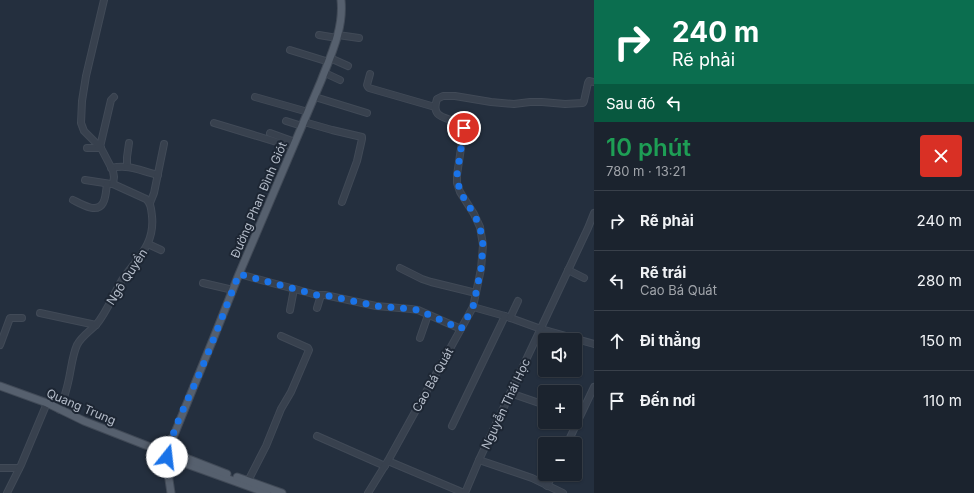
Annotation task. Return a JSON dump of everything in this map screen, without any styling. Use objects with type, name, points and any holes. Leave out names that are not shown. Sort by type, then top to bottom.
[{"type":"main road","name":"Đường Phan Đình Giót","points":[[168,454],[181,415],[330,60],[337,37],[341,14],[341,0]]},
{"type":"main road","name":"Quang Trung","points":[[0,386],[47,403],[99,427],[267,493]]},
{"type":"main road","name":"Quang Trung","points":[[168,454],[282,493]]},
{"type":"main road","points":[[168,454],[168,473],[171,493]]},
{"type":"street","points":[[73,200],[86,207],[100,207],[103,205],[114,174],[100,148],[84,131],[81,123],[82,101],[86,76],[104,0]]},
{"type":"street","points":[[319,35],[359,38]]},
{"type":"street","points":[[290,50],[348,66]]},
{"type":"street","points":[[325,73],[340,80]]},
{"type":"street","points":[[370,74],[367,85],[369,88],[435,107],[437,99],[443,96],[455,96],[506,104],[530,102],[565,104],[583,103],[588,83],[594,82]]},
{"type":"street","points":[[315,96],[367,114]]},
{"type":"street","points":[[100,148],[111,100],[114,97]]},
{"type":"street","points":[[255,97],[308,112]]},
{"type":"street","name":"Cao Bá Quát","points":[[368,493],[386,464],[473,307],[481,269],[483,245],[480,227],[474,214],[460,192],[457,175],[464,128],[463,125],[439,115],[435,110],[435,107]]},
{"type":"street","points":[[286,121],[362,137],[357,161],[342,202]]},
{"type":"street","points":[[214,123],[294,144]]},
{"type":"street","points":[[270,132],[294,144]]},
{"type":"street","points":[[127,166],[129,143]]},
{"type":"street","points":[[85,180],[110,184],[146,199],[150,203],[154,193],[164,144]]},
{"type":"street","points":[[87,148],[100,148]]},
{"type":"street","points":[[111,168],[127,166],[138,168],[143,172],[158,175]]},
{"type":"street","name":"Ngô Quyền","points":[[60,410],[68,385],[76,349],[82,338],[96,325],[123,280],[148,244],[151,235],[152,222],[150,203]]},
{"type":"street","name":"Nguyễn Thái Học","points":[[465,493],[594,213]]},
{"type":"street","points":[[148,244],[161,250]]},
{"type":"street","points":[[400,268],[431,282],[476,293]]},
{"type":"street","points":[[568,270],[584,278]]},
{"type":"street","points":[[239,274],[317,295],[325,295],[376,306],[418,310],[461,329]]},
{"type":"street","points":[[203,283],[233,290]]},
{"type":"street","points":[[290,310],[294,289]]},
{"type":"street","points":[[317,308],[321,295]]},
{"type":"street","points":[[452,426],[507,317],[518,300]]},
{"type":"street","points":[[473,307],[594,344]]},
{"type":"street","points":[[40,313],[96,325]]},
{"type":"street","points":[[420,338],[428,315]]},
{"type":"street","points":[[0,345],[10,318],[22,318]]},
{"type":"street","points":[[248,481],[266,446],[281,408],[291,392],[309,350],[308,348],[280,336]]},
{"type":"street","points":[[570,437],[594,387]]},
{"type":"street","points":[[510,393],[538,403]]},
{"type":"street","points":[[7,493],[47,403]]},
{"type":"street","points":[[317,436],[386,464],[465,493]]},
{"type":"street","points":[[479,460],[532,478],[563,493]]},
{"type":"street","points":[[0,468],[19,468]]},
{"type":"street","points":[[547,486],[550,481]]},
{"type":"route","points":[[167,457],[181,415],[198,378],[239,274],[317,295],[325,295],[376,306],[418,310],[461,329],[473,307],[481,269],[483,245],[480,227],[474,214],[460,192],[458,182],[457,175],[464,128]]}]
